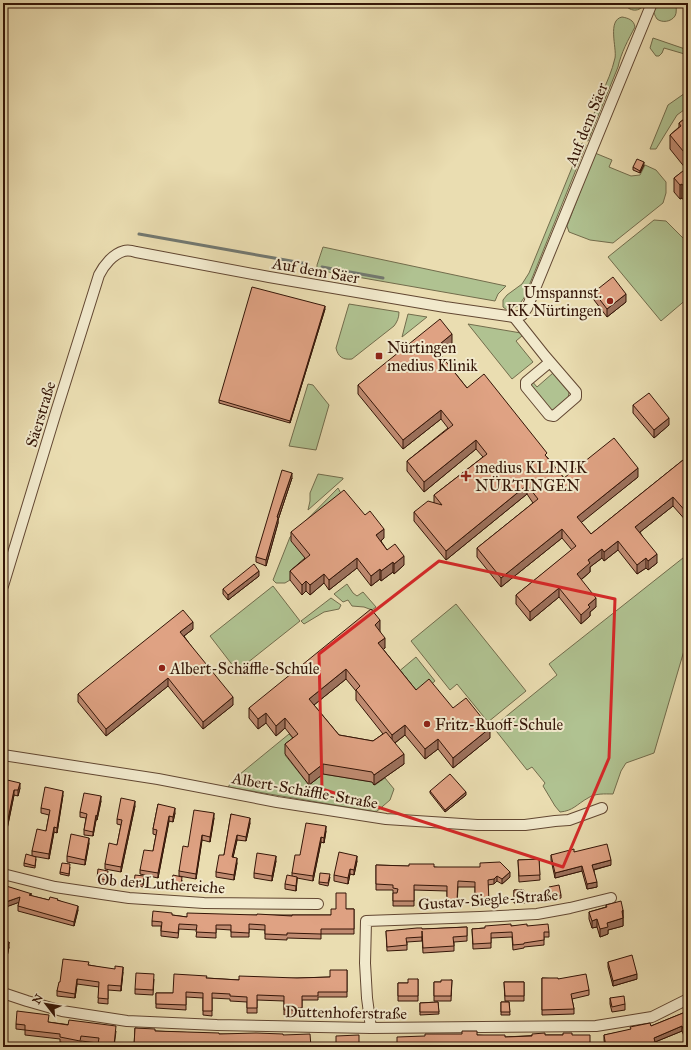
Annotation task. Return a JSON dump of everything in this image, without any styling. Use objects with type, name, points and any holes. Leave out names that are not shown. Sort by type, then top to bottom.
[{"type":"street","name":"Auf dem Säer","points":[[115,256],[125,251],[136,252],[262,276],[409,301],[514,317],[522,315],[527,308],[652,3]]},
{"type":"street","name":"Säerstraße","points":[[3,586],[99,275],[102,268],[115,256]]},
{"type":"street","points":[[514,317],[576,392],[576,397],[554,416],[549,415],[526,387],[526,382],[550,362]]},
{"type":"street","name":"Albert-Schäffle-Straße","points":[[3,754],[158,779],[277,802],[382,819],[440,823],[525,825],[569,820],[602,808]]},
{"type":"street","name":"Ob der Luthereiche","points":[[3,874],[55,887],[129,898],[204,903],[318,904]]},
{"type":"street","name":"Gustav-Siegle-Straße","points":[[371,1028],[364,963],[366,921],[536,914],[570,908],[611,898]]},
{"type":"street","name":"Duttenhoferstraße","points":[[3,993],[62,1011],[127,1021],[217,1025],[371,1028],[596,1026],[652,1017],[688,999]]},
{"type":"highlighted area","points":[[439,561],[615,599],[609,758],[563,867],[322,789],[319,654]]},
{"type":"green space","points":[[623,3],[646,3],[637,10],[632,10]]},
{"type":"green space","points":[[656,3],[676,3],[675,16],[671,20],[666,21],[657,19],[653,10]]},
{"type":"green space","points":[[622,17],[630,20],[635,27],[627,42],[588,141],[584,139],[615,58],[615,23],[617,19]]},
{"type":"green space","points":[[653,38],[688,50],[688,55],[664,48],[659,56],[656,56],[650,48]]},
{"type":"green space","points":[[688,91],[688,107],[677,115],[656,149],[650,149],[668,105]]},
{"type":"green space","points":[[582,143],[586,145],[524,298],[518,306],[507,310],[503,307],[503,300],[507,295],[522,284],[529,273]]},
{"type":"green space","points":[[595,153],[612,160],[609,167],[631,176],[640,175],[645,165],[656,170],[666,182],[666,193],[663,203],[613,243],[590,240],[569,232],[567,226]]},
{"type":"green space","points":[[654,220],[666,221],[688,243],[688,298],[661,321],[608,257]]},
{"type":"green space","points":[[323,247],[506,286],[498,294],[495,301],[317,270],[317,265]]},
{"type":"green space","points":[[349,304],[399,312],[398,320],[394,326],[352,359],[340,356],[336,348]]},
{"type":"green space","points":[[408,314],[427,317],[402,337]]},
{"type":"green space","points":[[468,324],[521,333],[523,335],[516,341],[533,362],[512,379]]},
{"type":"green space","points":[[553,373],[569,392],[568,399],[554,410],[547,409],[530,387],[531,380],[537,387]]},
{"type":"green space","points":[[308,384],[313,385],[329,405],[316,450],[289,446]]},
{"type":"green space","points":[[318,474],[343,479],[308,510],[310,493]]},
{"type":"green space","points":[[338,488],[344,499],[320,578],[290,580],[285,583],[276,583],[273,580],[290,537]]},
{"type":"green space","points":[[688,554],[688,637],[654,753],[626,763],[621,771],[613,794],[591,796],[572,809],[560,812],[543,786],[545,783],[532,767],[527,770],[493,727],[557,675],[549,664]]},
{"type":"green space","points":[[347,584],[357,596],[363,592],[376,607],[372,610],[364,607],[352,606],[348,600],[343,602],[334,594]]},
{"type":"green space","points":[[273,586],[300,621],[237,671],[210,636]]},
{"type":"green space","points":[[331,598],[341,605],[339,609],[324,612],[304,624],[301,621]]},
{"type":"green space","points":[[456,604],[526,691],[488,722],[457,684],[450,690],[411,641]]},
{"type":"green space","points":[[416,657],[435,681],[416,697],[397,673]]},
{"type":"green space","points":[[289,734],[298,744],[285,755],[309,785],[323,774],[372,782],[375,785],[385,778],[394,789],[390,800],[376,812],[228,787],[234,779]]},
{"type":"building","points":[[688,116],[688,157],[670,135],[681,126],[679,123]]},
{"type":"building","points":[[637,159],[644,162],[640,171],[633,167]]},
{"type":"building","points":[[688,167],[688,192],[682,184],[680,185],[674,178]]},
{"type":"building","points":[[613,277],[626,294],[607,309],[594,292]]},
{"type":"building","points":[[252,287],[325,306],[290,421],[219,400]]},
{"type":"building","points":[[440,319],[452,334],[435,348],[467,388],[484,374],[547,453],[545,455],[564,478],[614,438],[638,468],[577,517],[591,534],[688,456],[688,514],[673,497],[635,527],[657,554],[648,561],[646,558],[637,565],[618,541],[604,552],[602,549],[588,560],[590,563],[577,574],[596,598],[588,605],[590,607],[581,615],[559,588],[530,612],[516,595],[576,546],[562,529],[501,578],[477,548],[538,499],[527,485],[446,551],[414,512],[428,501],[442,505],[434,495],[487,454],[476,440],[424,482],[407,461],[453,425],[441,410],[403,440],[358,385]]},
{"type":"building","points":[[649,393],[669,418],[654,430],[633,405]]},
{"type":"building","points":[[282,470],[292,473],[277,517],[278,518],[266,560],[256,557]]},
{"type":"building","points":[[344,490],[365,515],[370,511],[384,529],[376,535],[387,550],[395,544],[404,556],[394,564],[393,562],[371,576],[357,558],[329,580],[324,574],[310,585],[306,581],[302,585],[290,571],[310,555],[291,532]]},
{"type":"building","points":[[254,564],[259,571],[228,595],[223,589]]},
{"type":"building","points":[[371,609],[380,620],[375,625],[385,638],[378,643],[416,690],[429,679],[453,708],[466,698],[490,728],[453,758],[438,739],[425,749],[405,725],[392,735],[356,690],[360,686],[346,669],[309,699],[339,735],[373,741],[386,732],[404,754],[374,775],[372,772],[323,764],[309,775],[285,744],[298,734],[285,718],[276,726],[266,713],[258,719],[249,708]]},
{"type":"building","name":"Albert-Schäffle-Schule","points":[[183,610],[193,622],[180,632],[233,697],[203,722],[168,678],[106,729],[78,694]]},
{"type":"building","points":[[450,774],[466,792],[445,810],[430,791]]},
{"type":"building","points":[[3,779],[20,783],[18,790],[14,790],[6,829],[3,828]]},
{"type":"building","points":[[45,787],[63,791],[57,828],[54,827],[49,854],[32,851],[37,829],[46,831],[50,810],[41,808]]},
{"type":"building","points":[[84,793],[101,796],[93,832],[84,830],[87,814],[80,812]]},
{"type":"building","points":[[121,798],[135,801],[121,867],[105,864],[109,843],[117,845],[122,820],[117,819]]},
{"type":"building","points":[[158,804],[175,808],[173,817],[169,816],[158,873],[140,870],[144,850],[153,851],[157,830],[153,829]]},
{"type":"building","points":[[194,810],[214,813],[210,837],[202,835],[196,874],[179,871],[183,846],[188,847]]},
{"type":"building","points":[[231,814],[250,818],[246,837],[237,835],[232,857],[237,858],[234,875],[216,872],[219,855],[224,855]]},
{"type":"building","points":[[306,823],[326,826],[324,838],[321,837],[313,876],[292,873],[295,855],[300,855]]},
{"type":"building","points":[[71,834],[89,838],[85,860],[67,856]]},
{"type":"building","points":[[607,844],[611,860],[592,865],[597,882],[587,884],[582,866],[555,873],[551,855],[574,849],[574,852]]},
{"type":"building","points":[[339,852],[357,856],[354,870],[350,869],[348,878],[334,875]]},
{"type":"building","points":[[257,853],[276,856],[272,876],[254,873]]},
{"type":"building","points":[[26,854],[36,857],[35,866],[24,863]]},
{"type":"building","points":[[539,859],[540,875],[519,876],[518,860]]},
{"type":"building","points":[[500,862],[510,872],[502,879],[497,876],[494,879],[488,880],[489,901],[475,901],[475,882],[458,881],[457,900],[447,900],[447,886],[414,885],[414,901],[393,901],[393,893],[397,893],[398,889],[393,888],[393,885],[376,884],[376,865],[409,866],[409,864],[434,864],[434,867],[480,867],[480,863]]},
{"type":"building","points":[[62,863],[70,864],[69,874],[60,872]]},
{"type":"building","points":[[98,869],[108,871],[107,880],[97,878]]},
{"type":"building","points":[[320,873],[330,874],[328,883],[319,882]]},
{"type":"building","points":[[135,875],[144,876],[143,884],[134,883]]},
{"type":"building","points":[[173,875],[182,877],[181,886],[171,885]]},
{"type":"building","points":[[287,875],[297,877],[296,886],[285,884]]},
{"type":"building","points":[[3,885],[32,894],[29,895],[49,900],[50,897],[78,906],[74,922],[18,906],[20,897],[3,903]]},
{"type":"building","points":[[559,885],[561,895],[551,897],[549,887]]},
{"type":"building","points":[[514,890],[524,890],[525,900],[514,901]]},
{"type":"building","points":[[336,893],[346,893],[346,909],[354,909],[354,929],[321,929],[321,934],[265,934],[265,925],[249,924],[249,933],[231,932],[231,925],[216,925],[216,933],[196,932],[197,925],[179,924],[178,933],[161,931],[162,922],[152,921],[153,911],[172,913],[172,915],[187,917],[187,913],[292,916],[331,915],[331,909],[336,909]]},
{"type":"building","points":[[621,901],[623,918],[607,923],[608,927],[600,929],[597,919],[592,921],[589,912]]},
{"type":"building","points":[[511,924],[511,926],[527,924],[527,926],[548,924],[549,932],[544,932],[544,940],[513,945],[512,932],[491,933],[491,943],[473,944],[472,929],[485,928],[485,926]]},
{"type":"building","points":[[467,927],[467,936],[453,937],[454,946],[423,948],[422,931],[422,937],[406,938],[407,945],[387,947],[386,931],[417,928]]},
{"type":"building","points":[[3,941],[9,942],[6,957],[3,957]]},
{"type":"building","points":[[632,955],[637,974],[613,981],[608,962]]},
{"type":"building","points":[[63,959],[89,962],[88,965],[115,969],[115,966],[123,967],[121,986],[108,985],[108,999],[98,998],[99,982],[77,979],[75,994],[57,991],[60,982]]},
{"type":"building","points":[[330,970],[347,970],[347,992],[318,992],[318,996],[302,996],[302,1008],[293,1008],[293,1010],[284,1010],[284,996],[257,995],[257,1008],[247,1008],[247,997],[212,993],[212,1011],[203,1011],[203,993],[186,992],[186,1005],[156,1004],[156,993],[173,993],[174,974],[239,980],[239,976],[297,978],[330,977]]},
{"type":"building","points":[[136,973],[154,974],[153,990],[135,989]]},
{"type":"building","points":[[586,974],[589,990],[571,994],[574,1009],[542,1010],[542,978],[558,979]]},
{"type":"building","points":[[408,979],[418,979],[418,996],[398,996],[398,983],[408,983]]},
{"type":"building","points":[[441,980],[452,980],[451,996],[434,996],[434,982],[441,982]]},
{"type":"building","points":[[504,982],[524,982],[524,996],[505,996]]},
{"type":"building","points":[[624,996],[625,1004],[612,1007],[610,998]]},
{"type":"building","points":[[438,1002],[439,1012],[420,1012],[420,1003]]},
{"type":"building","points":[[501,1002],[509,1002],[510,1012],[501,1012]]},
{"type":"building","points":[[17,1011],[49,1015],[48,1022],[68,1025],[69,1020],[116,1026],[114,1045],[98,1044],[99,1038],[81,1036],[80,1041],[60,1037],[60,1034],[25,1030],[25,1025],[16,1024]]},
{"type":"building","points":[[688,1011],[688,1029],[684,1031],[682,1026],[654,1038],[655,1042],[635,1047],[606,1047],[604,1035],[650,1023],[651,1026]]},
{"type":"building","points":[[135,1028],[155,1029],[155,1031],[219,1034],[310,1034],[311,1047],[264,1047],[264,1045],[246,1044],[246,1047],[167,1047],[134,1045]]},
{"type":"building","points":[[462,1031],[477,1031],[477,1035],[505,1035],[505,1037],[532,1036],[532,1034],[545,1033],[545,1035],[563,1035],[563,1033],[572,1033],[572,1035],[590,1035],[590,1047],[489,1047],[489,1045],[471,1045],[471,1047],[397,1047],[397,1037],[425,1036],[425,1034],[462,1034]]},
{"type":"building","points":[[359,1035],[359,1045],[370,1044],[370,1047],[336,1047],[336,1036]]},
{"type":"waterway","points":[[139,234],[308,264]]},
{"type":"waterway","points":[[322,267],[383,278]]},
{"type":"place","name":"Umspannst. KK Nürtingen","points":[[610,301]]},
{"type":"place","name":"Nürtingen medius Klinik","points":[[379,356]]},
{"type":"place","name":"medius KLINIK NÜRTINGEN","points":[[466,476]]},
{"type":"place","name":"Albert-Schäffle-Schule","points":[[162,668]]},
{"type":"place","name":"Fritz-Ruoff-Schule","points":[[427,724]]}]
